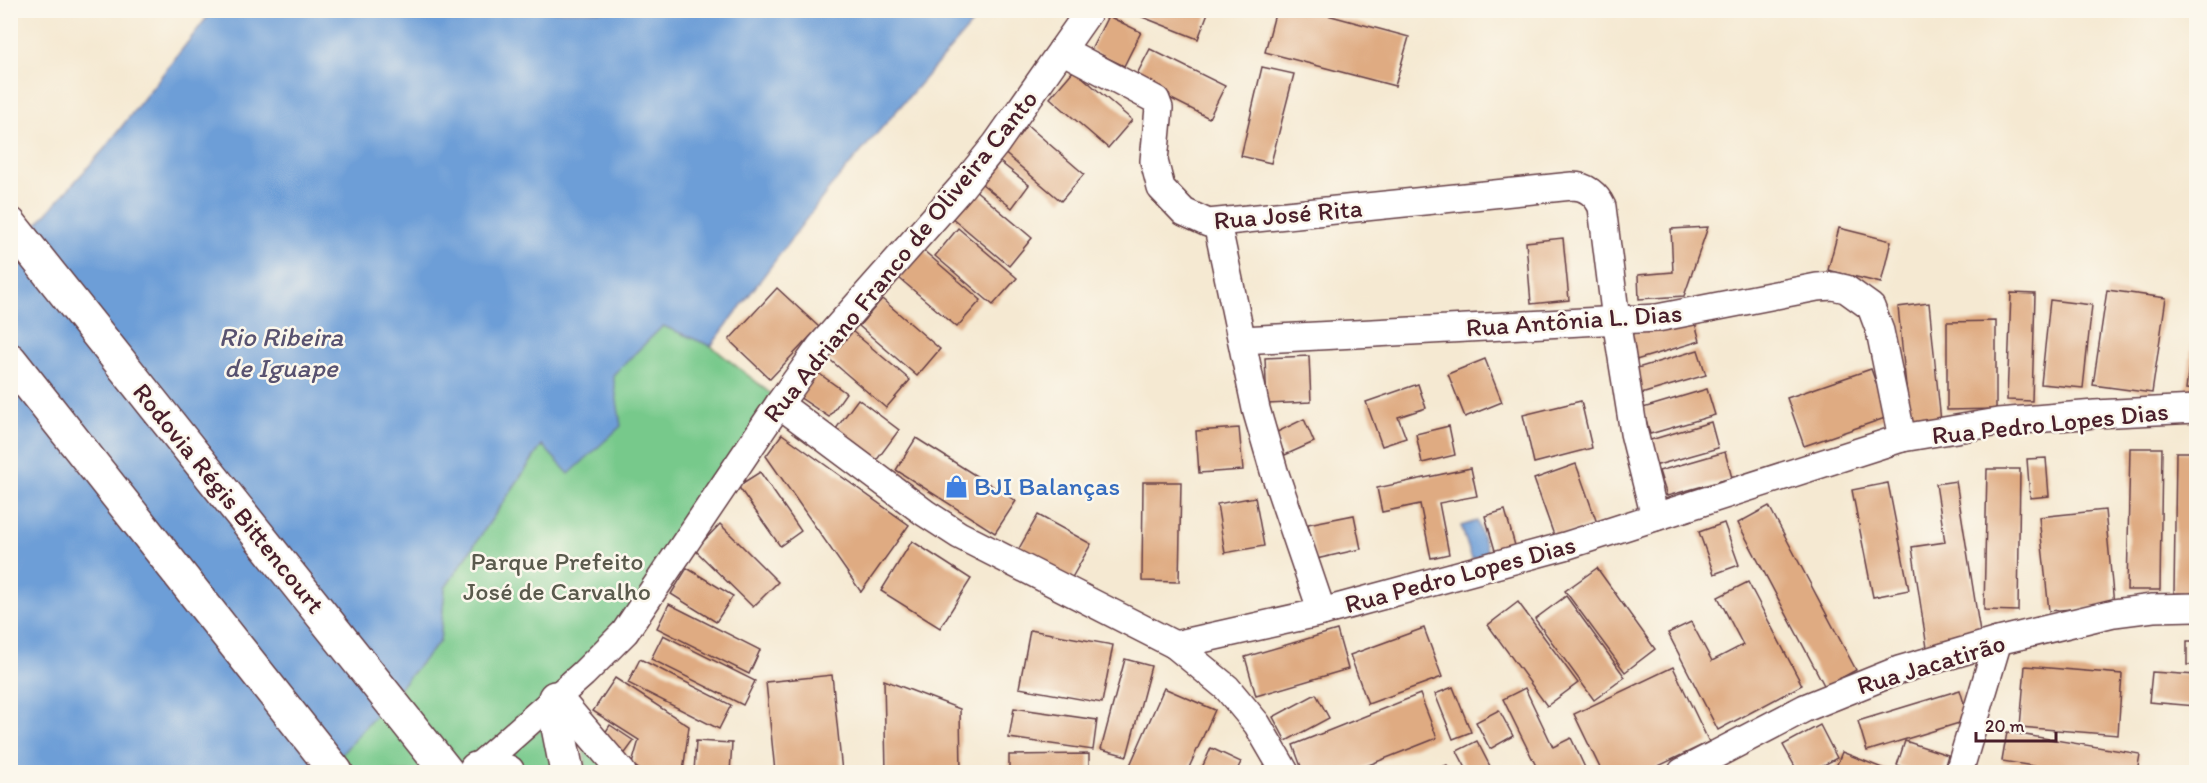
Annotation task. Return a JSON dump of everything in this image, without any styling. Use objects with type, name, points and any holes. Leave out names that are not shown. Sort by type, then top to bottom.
[{"type":"main road","name":"Rodovia Régis Bittencourt","points":[[10,224],[465,771]]},
{"type":"main road","points":[[10,360],[336,772]]},
{"type":"main road","points":[[556,697],[556,717],[567,772]]},
{"type":"main road","points":[[465,771],[492,766],[508,772]]},
{"type":"street","name":"Rua Adriano Franco de Oliveira Canto","points":[[465,771],[583,674],[625,632],[820,347],[960,189],[996,144],[1090,10]]},
{"type":"street","name":"Rua José Rita","points":[[1062,50],[1156,100],[1159,108],[1154,160],[1161,188],[1184,212],[1199,220],[1217,223],[1572,186],[1588,190],[1602,207],[1616,320]]},
{"type":"street","points":[[1217,223],[1259,419],[1322,612]]},
{"type":"street","name":"Rua Antônia L. Dias","points":[[1242,340],[1657,318],[1817,287],[1833,286],[1846,289],[1871,307],[1876,318],[1902,438]]},
{"type":"street","points":[[1616,320],[1634,433],[1655,517]]},
{"type":"street","points":[[779,404],[925,513],[959,535],[1175,645],[1227,688],[1257,724],[1285,772]]},
{"type":"street","name":"Rua Pedro Lopes Dias","points":[[1175,645],[1322,612],[1565,546],[1902,438],[1998,422],[2196,409]]},
{"type":"street","name":"Rua Jacatirão","points":[[1682,772],[1775,723],[1863,683],[1899,670],[1998,641],[2114,613],[2153,608],[2196,608]]},
{"type":"street","points":[[1959,772],[1998,641]]},
{"type":"street","points":[[556,697],[622,772]]},
{"type":"green space","name":"Parque Prefeito José de Carvalho","points":[[663,325],[711,346],[780,401],[625,630],[469,772],[326,772],[440,641],[445,588],[543,444]]},
{"type":"green space","points":[[549,721],[557,772],[534,772],[520,764],[504,761]]},
{"type":"green space","points":[[583,741],[610,772],[586,772]]},
{"type":"water","name":"Rio Ribeira de Iguape","points":[[212,11],[983,11],[828,190],[711,346],[663,326],[613,375],[621,426],[569,474],[542,445],[445,588],[440,641],[326,772],[11,772],[11,253],[105,148]]},
{"type":"water","points":[[1477,521],[1488,554],[1472,559],[1461,526]]},
{"type":"building","points":[[1137,10],[1209,10],[1198,39],[1135,14]]},
{"type":"building","points":[[1276,10],[1309,10],[1409,37],[1395,86],[1265,52]]},
{"type":"building","points":[[1108,16],[1141,32],[1124,66],[1091,50]]},
{"type":"building","points":[[1150,49],[1225,86],[1209,118],[1134,80]]},
{"type":"building","points":[[1262,67],[1294,74],[1271,163],[1241,156]]},
{"type":"building","points":[[1074,70],[1132,120],[1108,148],[1050,98]]},
{"type":"building","points":[[1026,124],[1084,174],[1061,201],[1002,151]]},
{"type":"building","points":[[1000,162],[1029,185],[1012,208],[982,184]]},
{"type":"building","points":[[974,189],[1032,238],[1009,266],[950,216]]},
{"type":"building","points":[[1708,227],[1684,296],[1639,299],[1638,275],[1673,272],[1671,229]]},
{"type":"building","points":[[958,228],[1017,278],[993,305],[935,256]]},
{"type":"building","points":[[1839,228],[1891,241],[1881,283],[1828,270]]},
{"type":"building","points":[[1563,238],[1569,300],[1531,304],[1526,242]]},
{"type":"building","points":[[923,250],[981,300],[957,327],[899,278]]},
{"type":"building","points":[[777,288],[819,327],[770,379],[729,340]]},
{"type":"building","points":[[2107,290],[2166,298],[2152,393],[2093,385]]},
{"type":"building","points":[[2011,293],[2035,294],[2032,401],[2007,400]]},
{"type":"building","points":[[882,299],[940,349],[917,376],[859,326]]},
{"type":"building","points":[[2050,300],[2092,305],[2083,388],[2041,384]]},
{"type":"building","points":[[1929,303],[1941,422],[1910,425],[1898,307]]},
{"type":"building","points":[[1693,316],[1700,341],[1636,360],[1628,335]]},
{"type":"building","points":[[2196,318],[2196,390],[2186,389]]},
{"type":"building","points":[[1996,321],[1996,409],[1947,410],[1947,322]]},
{"type":"building","points":[[852,331],[910,380],[886,408],[828,358]]},
{"type":"building","points":[[1698,350],[1706,375],[1641,394],[1634,369]]},
{"type":"building","points":[[1309,356],[1311,402],[1267,404],[1265,358]]},
{"type":"building","points":[[1485,359],[1502,402],[1465,417],[1448,374]]},
{"type":"building","points":[[1871,369],[1888,417],[1804,446],[1787,398]]},
{"type":"building","points":[[817,372],[846,393],[829,417],[799,397]]},
{"type":"building","points":[[1418,384],[1426,408],[1398,417],[1406,438],[1382,446],[1366,402]]},
{"type":"building","points":[[1707,389],[1715,415],[1650,434],[1643,408]]},
{"type":"building","points":[[858,399],[899,430],[876,461],[835,430]]},
{"type":"building","points":[[1581,401],[1592,448],[1534,463],[1523,415]]},
{"type":"building","points":[[1304,419],[1314,442],[1285,455],[1275,433]]},
{"type":"building","points":[[1711,422],[1718,448],[1654,466],[1647,441]]},
{"type":"building","points":[[1449,426],[1455,455],[1422,463],[1416,434]]},
{"type":"building","points":[[1239,428],[1243,470],[1199,473],[1196,431]]},
{"type":"building","points":[[782,434],[909,525],[861,592],[766,456]]},
{"type":"building","name":"BJI Balanças","points":[[916,438],[1016,501],[995,533],[896,470]]},
{"type":"building","points":[[2130,448],[2162,448],[2160,590],[2127,590]]},
{"type":"building","points":[[1725,452],[1732,478],[1667,496],[1659,471]]},
{"type":"building","points":[[2176,452],[2196,452],[2196,594],[2174,593]]},
{"type":"building","points":[[2046,458],[2049,496],[2030,498],[2027,459]]},
{"type":"building","points":[[1576,464],[1597,523],[1555,538],[1534,479]]},
{"type":"building","points":[[1471,468],[1477,496],[1439,503],[1449,554],[1431,558],[1420,504],[1382,512],[1377,488]]},
{"type":"building","points":[[1987,469],[2020,469],[2018,611],[1984,610]]},
{"type":"building","points":[[760,472],[801,531],[780,546],[738,486]]},
{"type":"building","points":[[1956,481],[1981,639],[1927,648],[1912,547],[1945,542],[1936,484]]},
{"type":"building","points":[[1143,482],[1181,482],[1179,582],[1142,581]]},
{"type":"building","points":[[1888,483],[1909,590],[1873,597],[1852,490]]},
{"type":"building","points":[[1255,497],[1264,546],[1225,553],[1217,504]]},
{"type":"building","points":[[1769,506],[1856,670],[1825,687],[1738,523]]},
{"type":"building","points":[[1505,510],[1516,549],[1496,554],[1485,516]]},
{"type":"building","points":[[2105,510],[2114,605],[2049,611],[2039,517]]},
{"type":"building","points":[[1038,515],[1091,544],[1070,581],[1017,552]]},
{"type":"building","points":[[1354,515],[1361,549],[1316,559],[1308,524]]},
{"type":"building","points":[[1724,523],[1739,565],[1714,574],[1699,532]]},
{"type":"building","points":[[720,524],[778,582],[753,607],[695,550]]},
{"type":"building","points":[[912,541],[971,579],[940,628],[881,591]]},
{"type":"building","points":[[687,568],[733,596],[716,622],[671,594]]},
{"type":"building","points":[[1597,568],[1655,649],[1625,672],[1565,591]]},
{"type":"building","points":[[1748,582],[1802,685],[1718,730],[1668,633],[1691,622],[1712,661],[1743,645],[1718,597]]},
{"type":"building","points":[[1566,596],[1625,677],[1594,700],[1535,619]]},
{"type":"building","points":[[1518,602],[1578,683],[1547,706],[1488,625]]},
{"type":"building","points":[[669,604],[760,650],[749,674],[657,628]]},
{"type":"building","points":[[1424,628],[1442,677],[1368,704],[1350,655]]},
{"type":"building","points":[[1030,630],[1113,645],[1102,703],[1019,688]]},
{"type":"building","points":[[1337,630],[1348,669],[1256,696],[1245,657]]},
{"type":"building","points":[[663,635],[755,681],[743,705],[651,659]]},
{"type":"building","points":[[2187,641],[2196,641],[2196,665],[2187,665]]},
{"type":"building","points":[[640,659],[731,705],[719,729],[628,683]]},
{"type":"building","points":[[1125,659],[1151,666],[1127,756],[1101,749]]},
{"type":"building","points":[[2025,666],[2122,674],[2118,735],[2020,727]]},
{"type":"building","points":[[1673,667],[1709,742],[1646,772],[1602,772],[1574,714]]},
{"type":"building","points":[[2152,672],[2196,675],[2196,706],[2149,702]]},
{"type":"building","points":[[832,675],[842,772],[775,772],[766,682]]},
{"type":"building","points":[[615,678],[689,726],[683,772],[643,772],[632,764],[639,740],[593,711]]},
{"type":"building","points":[[884,680],[960,709],[961,772],[886,772]]},
{"type":"building","points":[[1453,687],[1471,732],[1453,739],[1435,694]]},
{"type":"building","points":[[1164,688],[1215,710],[1187,772],[1127,772]]},
{"type":"building","points":[[1525,688],[1553,747],[1571,738],[1587,772],[1539,772],[1503,699]]},
{"type":"building","points":[[1960,690],[1969,720],[1867,751],[1858,721]]},
{"type":"building","points":[[1316,694],[1329,718],[1286,741],[1273,717]]},
{"type":"building","points":[[1420,694],[1437,738],[1351,772],[1303,772],[1293,745]]},
{"type":"building","points":[[1014,708],[1097,720],[1093,750],[1009,738]]},
{"type":"building","points":[[1499,710],[1513,736],[1490,749],[1476,722]]},
{"type":"building","points":[[610,725],[634,741],[623,756],[600,741]]},
{"type":"building","points":[[1820,725],[1837,758],[1811,772],[1798,772],[1783,745]]},
{"type":"building","points":[[2007,732],[2140,754],[2137,772],[2070,772],[2002,761]]},
{"type":"building","points":[[696,741],[732,743],[730,772],[694,772]]},
{"type":"building","points":[[1477,741],[1493,772],[1468,772],[1457,751]]},
{"type":"building","points":[[1905,741],[1948,755],[1943,772],[1919,772],[1897,765]]},
{"type":"building","points":[[1211,748],[1241,762],[1236,772],[1200,772]]},
{"type":"building","points":[[1842,752],[1892,772],[1834,772]]},
{"type":"building","points":[[1089,754],[1089,772],[1009,772],[1009,755]]},
{"type":"building","points":[[1447,765],[1450,772],[1429,772]]},
{"type":"place","name":"BJI Balanças","points":[[956,486]]}]
